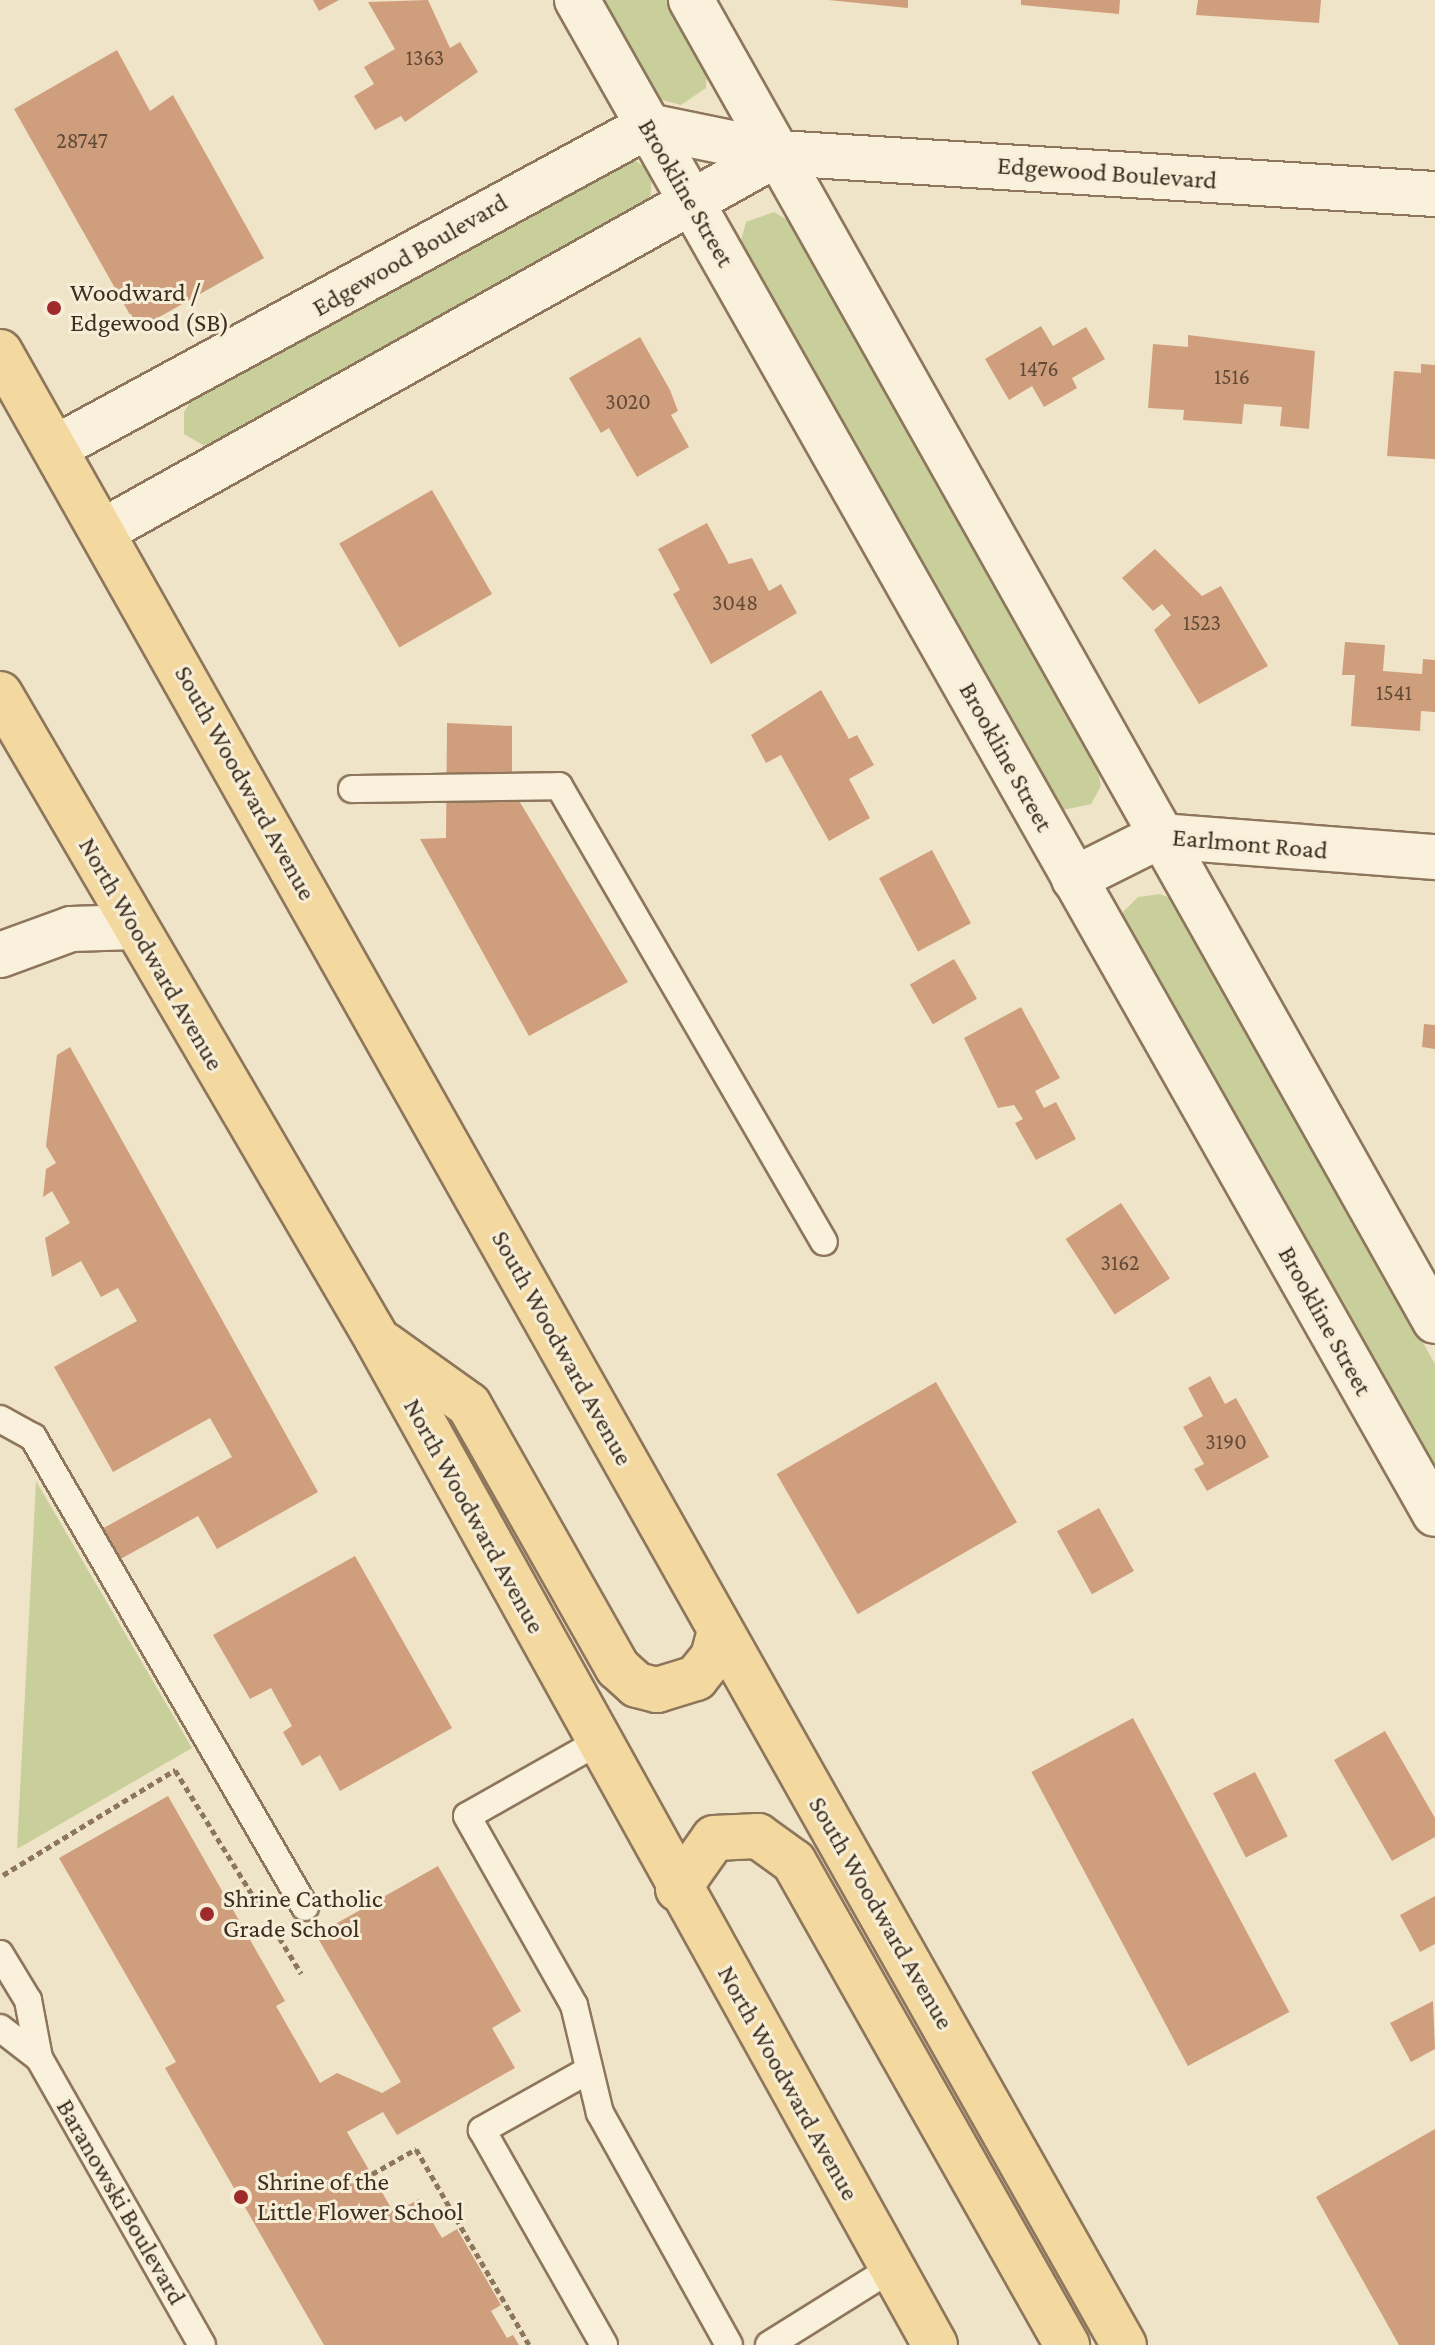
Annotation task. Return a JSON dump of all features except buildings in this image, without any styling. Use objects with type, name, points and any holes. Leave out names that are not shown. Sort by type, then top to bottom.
[{"type":"main road","name":"South Woodward Avenue","points":[[0,352],[1124,2345]]},
{"type":"main road","name":"North Woodward Avenue","points":[[0,694],[377,1339],[678,1889],[935,2345]]},
{"type":"main road","points":[[377,1339],[469,1405],[618,1668],[637,1685],[657,1690],[696,1678],[713,1657],[720,1630]]},
{"type":"main road","points":[[678,1889],[714,1838],[758,1836],[794,1862],[1067,2345]]},
{"type":"street","name":"Brookline Street","points":[[577,0],[1074,879],[1432,1502]]},
{"type":"street","points":[[691,0],[1435,1321]]},
{"type":"street","name":"Edgewood Boulevard","points":[[55,448],[648,126],[779,153],[1435,194]]},
{"type":"street","points":[[103,531],[779,153]]},
{"type":"street","name":"Earlmont Road","points":[[1074,879],[1160,836],[1435,857]]},
{"type":"street","points":[[0,955],[71,929],[135,927]]},
{"type":"lane","points":[[352,789],[559,786],[824,1242]]},
{"type":"lane","points":[[0,1419],[33,1437],[305,1907]]},
{"type":"lane","points":[[598,1742],[467,1816],[574,2005],[600,2113],[729,2345]]},
{"type":"lane","name":"Baranowski Boulevard","points":[[0,1954],[28,2000],[39,2058],[202,2345]]},
{"type":"lane","name":"Baranowski Boulevard","points":[[0,2028],[39,2058]]},
{"type":"lane","points":[[589,2070],[482,2130],[604,2345]]},
{"type":"lane","points":[[769,2345],[892,2268]]},
{"type":"path","points":[[3,1875],[175,1770],[261,1909]]},
{"type":"path","points":[[269,1921],[301,1973]]},
{"type":"path","points":[[372,2174],[416,2149],[529,2345]]},
{"type":"green space","points":[[599,0],[668,0],[707,68],[706,88],[681,105],[658,99]]},
{"type":"green space","points":[[617,158],[632,158],[652,173],[650,205],[224,444],[203,445],[184,434],[184,412],[193,398]]},
{"type":"green space","points":[[774,212],[794,224],[1097,766],[1101,786],[1091,804],[1063,810],[1047,796],[740,244],[746,222]]},
{"type":"green space","points":[[1160,894],[1173,899],[1435,1364],[1435,1468],[1420,1454],[1131,936],[1123,912],[1138,897]]},
{"type":"green space","points":[[36,1481],[192,1748],[17,1849]]},
{"type":"place","name":"Woodward / Edgewood (SB)","points":[[54,308]]},
{"type":"place","name":"Shrine Catholic Grade School","points":[[207,1914]]},
{"type":"place","name":"Shrine of the Little Flower School","points":[[241,2197]]}]
